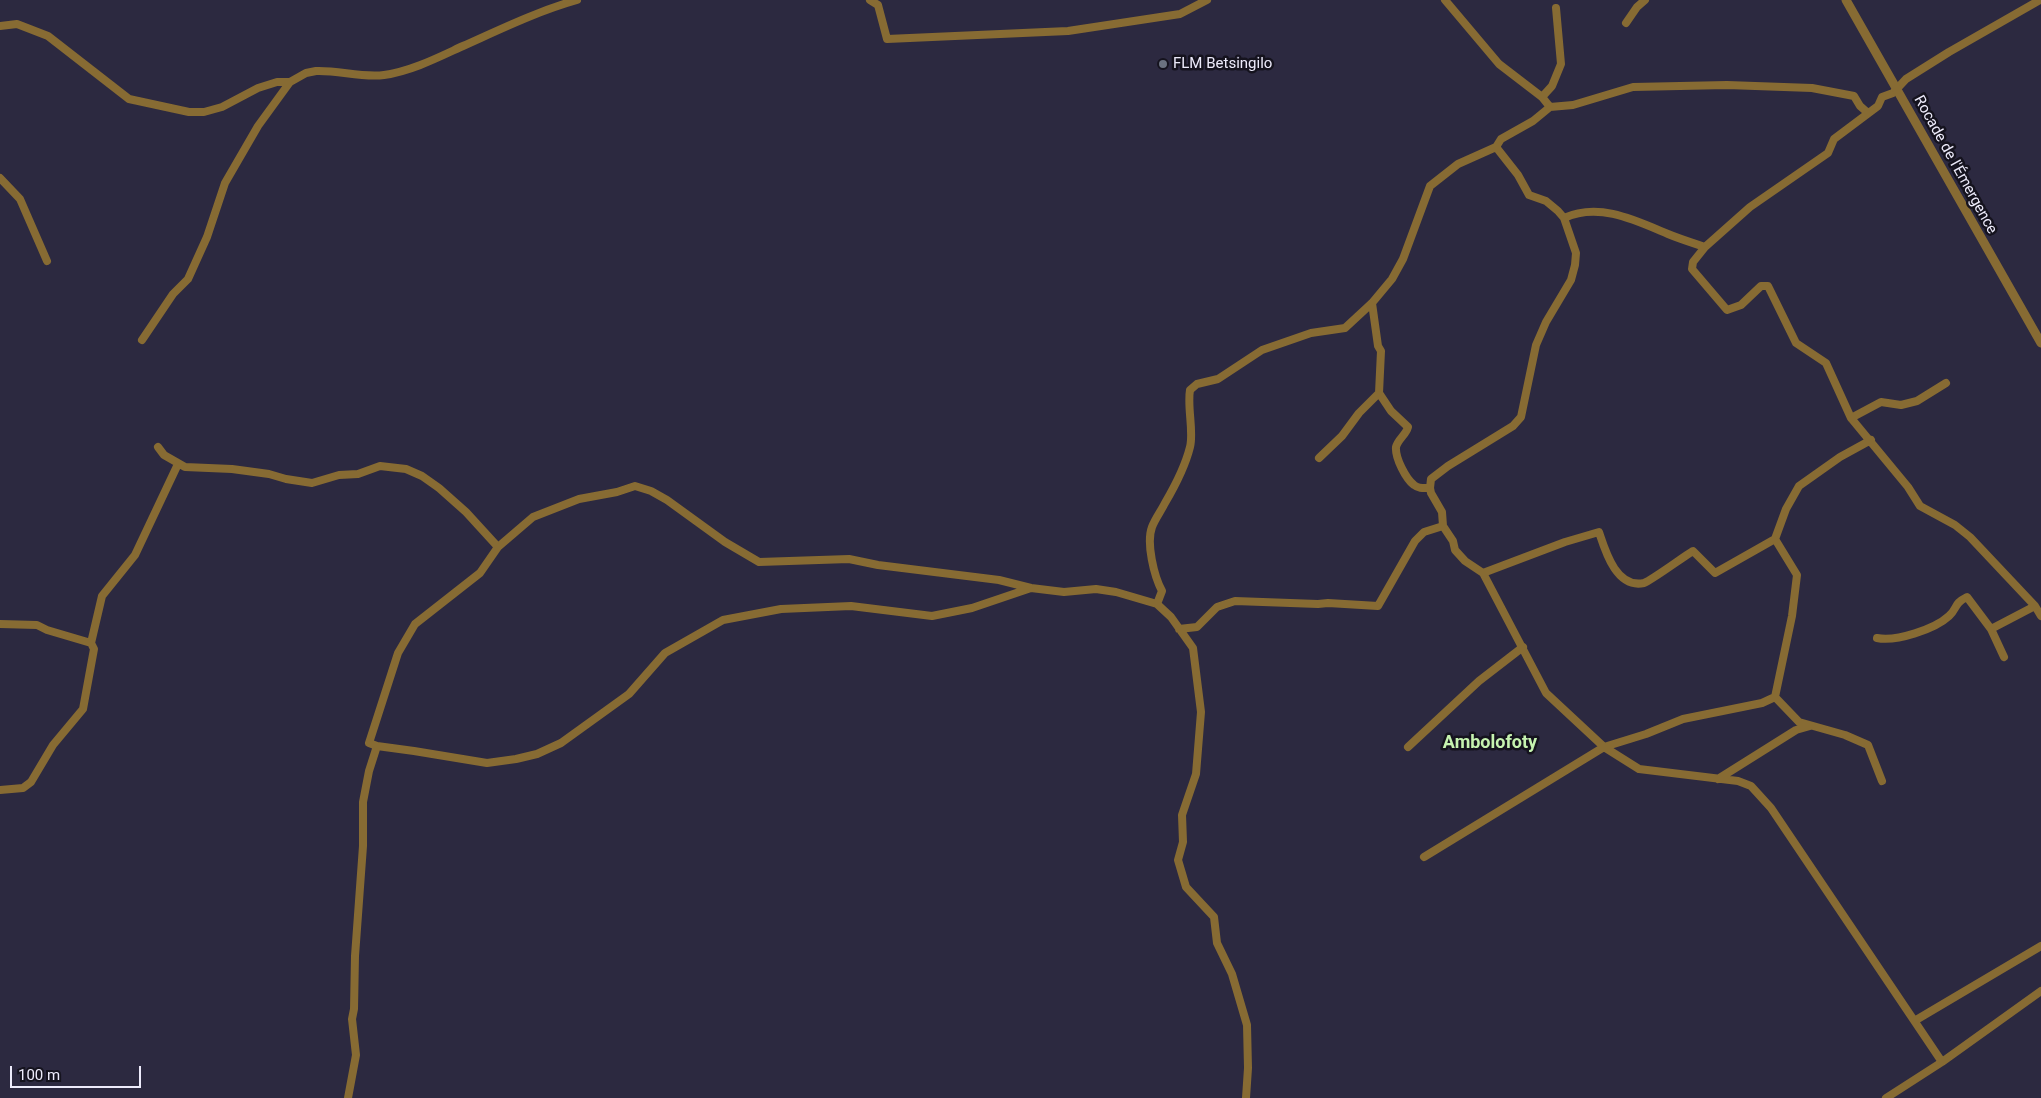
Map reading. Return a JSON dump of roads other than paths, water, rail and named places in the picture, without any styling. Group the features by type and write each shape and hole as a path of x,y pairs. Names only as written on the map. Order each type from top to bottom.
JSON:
{"street":[{"path":"142,340 173,294 188,279 207,238 225,183 258,126 290,82 306,73 316,71 384,75 403,70 426,63 556,6 577,0"},
{"path":"870,0 878,5 887,39 1068,31 1180,14 1207,0"},
{"path":"1445,0 1499,64 1542,96 1550,108"},
{"path":"1626,24 1637,7 1645,0"},
{"name":"Rocade de l'Émergence","path":"1846,0 2041,343"},
{"path":"2040,0 1948,52 1906,79 1893,93 1882,97 1878,106 1834,139 1828,153 1750,207 1705,248 1694,262 1692,269 1727,310 1741,305 1761,286 1768,286 1796,343 1826,363 1851,418 1908,486 1920,506 1955,525 1970,537 2035,606 2041,616"},
{"path":"1542,96 1552,86 1561,64 1556,8"},
{"path":"0,26 17,24 48,36 129,99 183,111 204,112 222,107 258,88 277,82 290,82"},
{"path":"1157,604 1162,590 1157,581 1153,564 1151,528 1174,487 1191,446 1188,398 1190,390 1197,384 1218,379 1262,350 1311,333 1345,328 1372,303 1392,280 1403,258 1430,186 1458,164 1496,146 1501,139 1533,121 1550,108 1573,105 1632,87 1727,85 1812,88 1854,96 1860,106 1868,113"},
{"path":"1496,146 1518,175 1529,195 1546,201 1564,218 1576,253 1575,265 1571,280 1546,322 1536,345 1521,417 1514,426 1448,466 1431,479 1431,493 1442,512 1443,526 1453,541 1455,550 1465,561 1483,573 1546,693 1604,747 1639,769 1738,781 1751,786 1771,808 1916,1020 1942,1062"},
{"path":"0,178 20,199 47,261"},
{"path":"1564,218 1586,212 1614,214 1630,218 1705,248"},
{"path":"1372,303 1378,346 1381,351 1379,393 1391,411 1408,427 1407,433 1398,442 1396,447 1397,456 1408,478 1414,485 1430,488"},
{"path":"1851,418 1881,402 1901,405 1917,401 1946,383"},
{"path":"1319,458 1342,436 1359,413 1379,393"},
{"path":"1483,573 1565,542 1599,532 1609,561 1624,579 1644,583 1693,551 1715,573 1775,539 1786,509 1799,486 1840,457 1871,440"},
{"path":"158,447 164,455 185,467 232,469 312,483 339,475 358,474 380,466 406,469 422,476 439,488 466,512 498,547"},
{"path":"0,790 23,788 31,782 53,746 83,709 94,650 91,643 102,596 136,555 178,464"},
{"path":"1031,588 972,608 932,616 851,606 781,609 723,620 665,653 629,694 561,743 537,754 516,759 487,763 414,750 377,746 369,743 398,653 415,624 480,573 498,547 533,517 579,499 617,492 635,486 651,491 667,500 726,542 759,562 848,559 878,565 999,580 1031,588 1064,592 1096,589 1116,592 1157,604 1171,616 1192,648 1201,712 1196,774 1182,815 1183,842 1178,860 1186,887 1214,917 1217,943 1232,974 1248,1025 1246,1098"},
{"path":"1179,629 1197,627 1217,607 1235,601 1378,606 1415,541 1424,532 1443,526"},
{"path":"1775,539 1797,575 1792,616 1775,697"},
{"path":"1877,638 1894,638 1935,626 1951,614 1958,602 1967,597 1991,629 2004,658"},
{"path":"1991,629 2035,606"},
{"path":"0,624 37,625 47,630 91,643"},
{"path":"1408,747 1479,681 1523,647"},
{"path":"1775,697 1799,722 1845,735 1868,745 1882,781"},
{"path":"1424,857 1604,747 1646,734 1683,719 1762,703 1775,697"},
{"path":"1718,780 1796,730 1810,726"},
{"path":"348,1098 356,1054 352,1019 363,846 362,802 368,771 377,746"},
{"path":"1916,1020 2041,946"},
{"path":"1886,1098 1942,1062 2041,991"}],"place":[{"name":"FLM Betsingilo","path":"1163,64"}],"district":[{"name":"Ambolofoty","path":"1490,743"}]}
